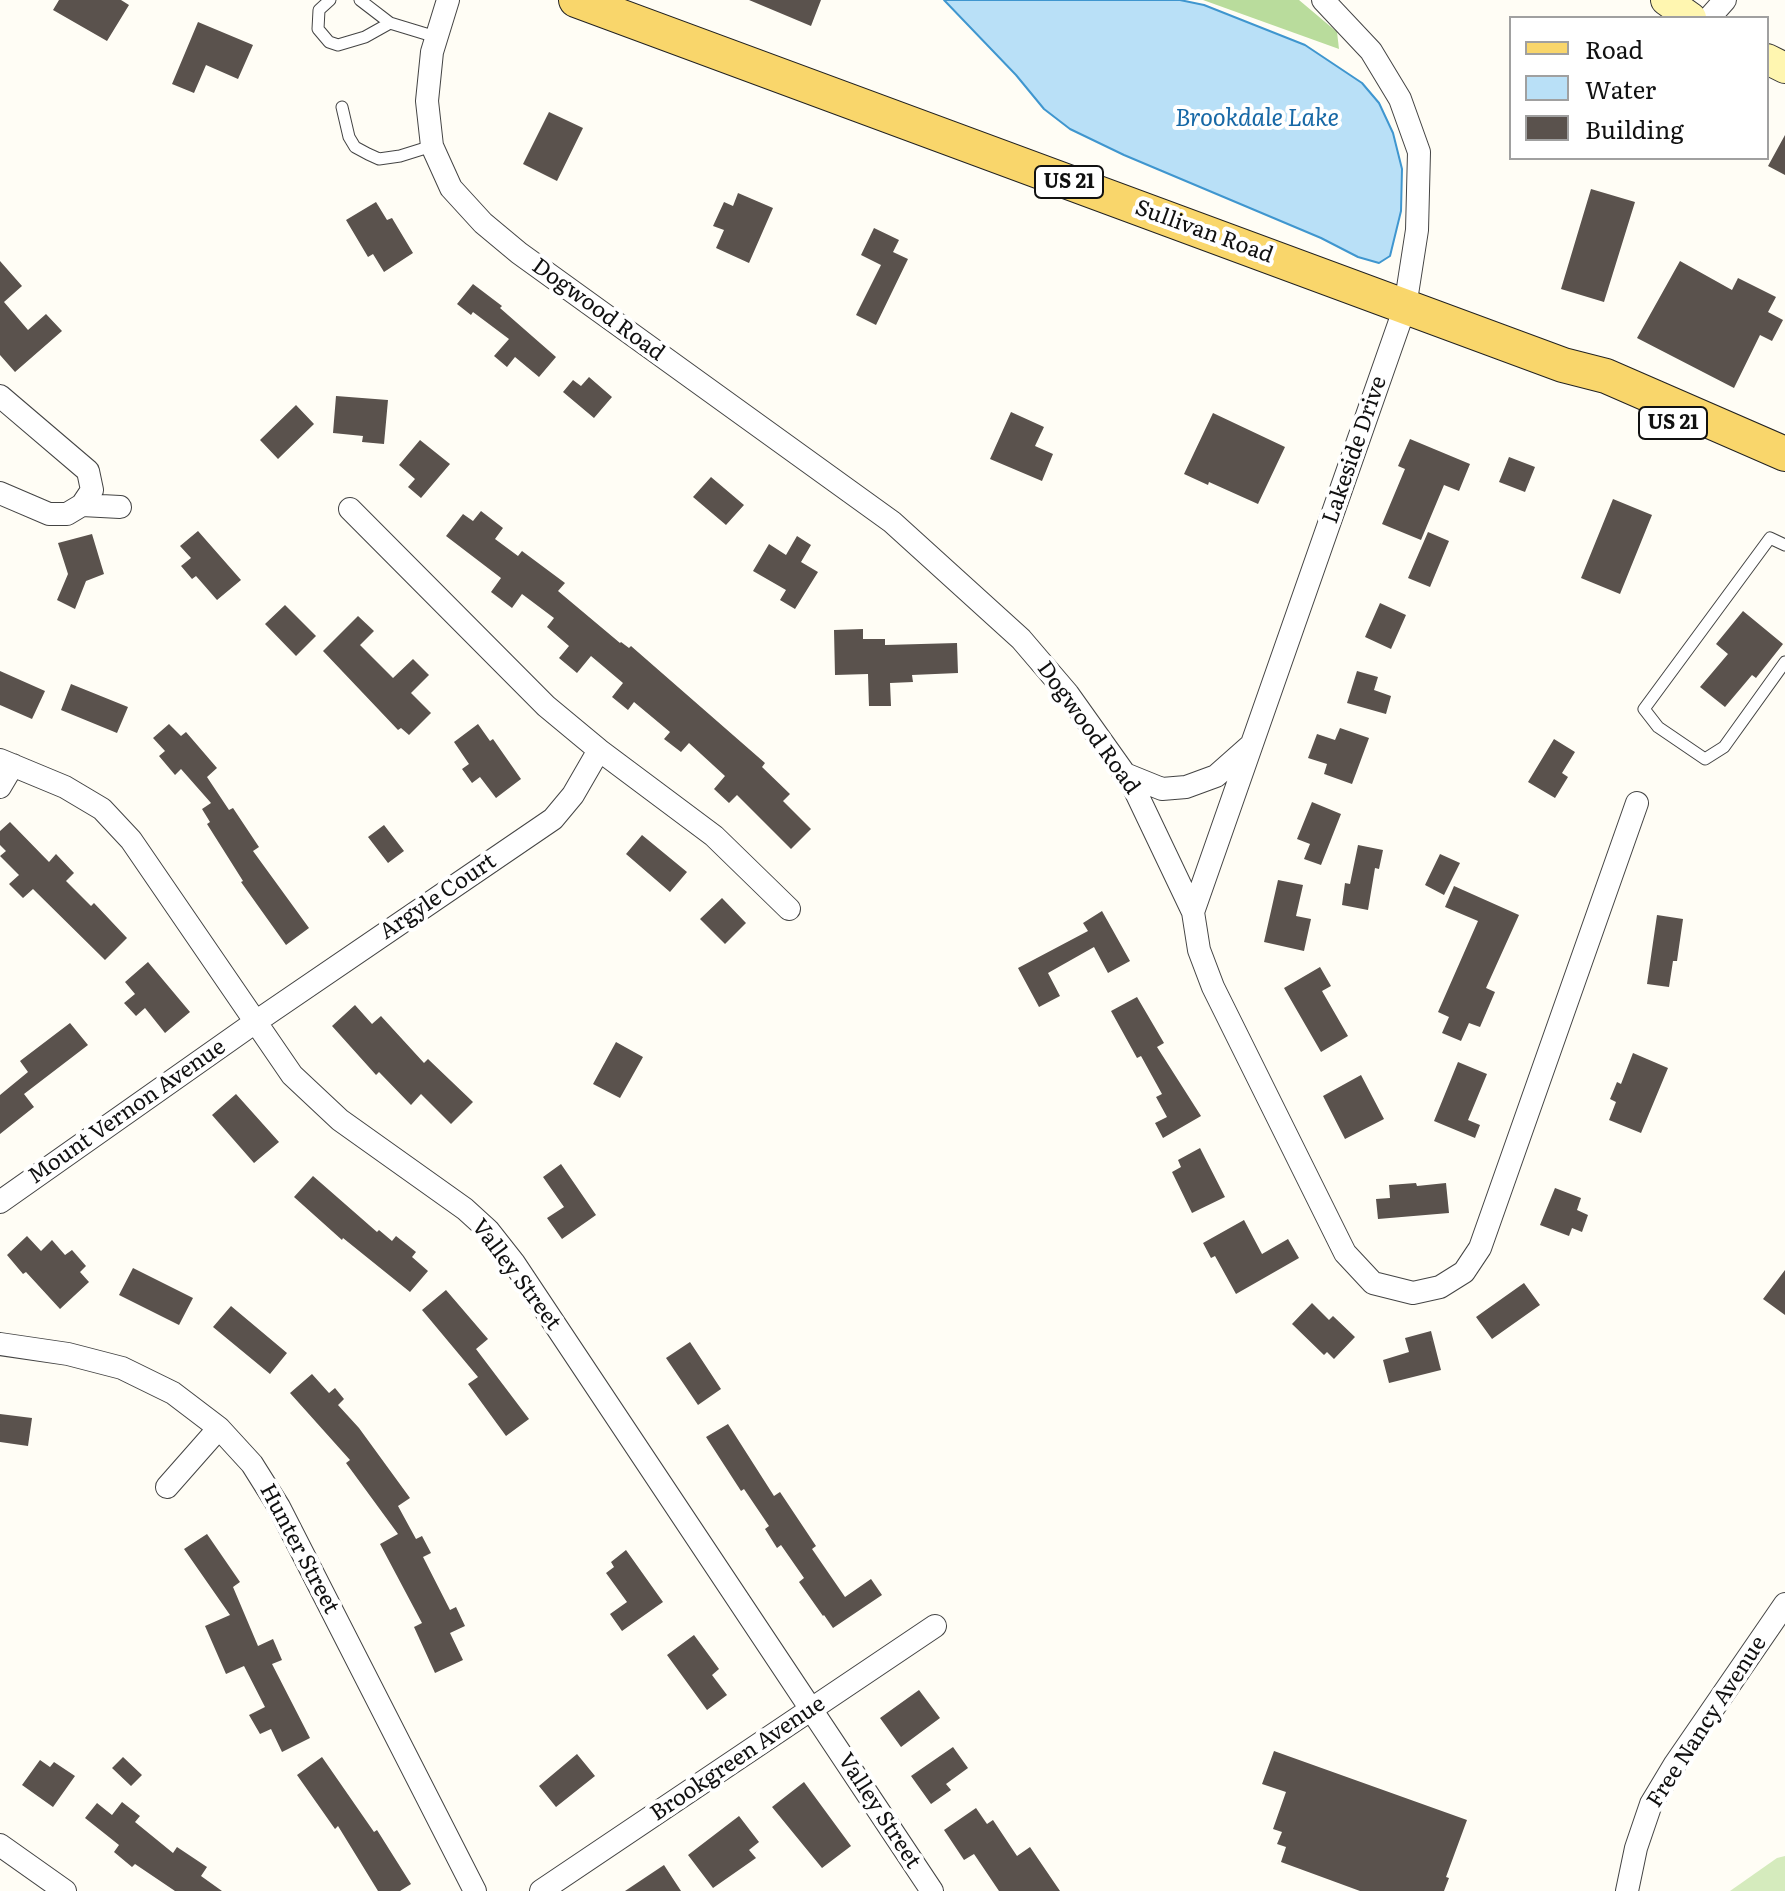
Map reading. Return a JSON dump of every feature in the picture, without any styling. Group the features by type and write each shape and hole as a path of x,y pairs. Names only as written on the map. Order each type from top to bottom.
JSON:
{"main road":[{"name":"Sullivan Road","path":"576,0 1563,365 1600,387 1781,455"},
{"path":"1666,0 1688,16"}],"street":[{"name":"Dogwood Road","path":"448,0 436,37 427,101 432,146 451,188 495,233 892,522 1021,639 1061,686 1125,774 1193,912 1199,950 1213,987 1345,1253 1373,1283 1413,1293 1440,1287 1464,1272 1480,1248 1637,803"},
{"name":"Lakeside Drive","path":"1193,912 1405,307 1417,230 1419,152 1400,99 1371,51 1323,0"},
{"path":"1711,16 1725,0"},
{"path":"0,396 88,471 92,490 82,505 67,514 49,514 0,493"},
{"path":"82,505 120,507"},
{"path":"350,509 546,706 714,836 789,909"},
{"path":"1125,774 1162,789 1186,787 1216,776 1252,744"},
{"name":"Argyle Court","path":"254,1023 553,819 573,795 599,750"},
{"path":"0,787 7,762"},
{"name":"Valley Street","path":"7,762 65,787 102,809 131,840 292,1075 340,1120 465,1209 488,1230 514,1263 932,1891"},
{"name":"Mount Vernon Avenue","path":"0,1202 254,1023"},
{"name":"Hunter Street","path":"0,1344 68,1354 122,1368 173,1393 219,1428 252,1464 279,1507 475,1891"},
{"path":"167,1487 219,1428"},
{"name":"Free Nancy Avenue","path":"1627,1891 1636,1848 1651,1804 1785,1604"},
{"name":"Brookgreen Avenue","path":"541,1891 935,1626"},
{"path":"0,1845 65,1891"}],"lane":[{"path":"330,0 319,10 318,29 329,42 338,45 357,40 390,23"},
{"path":"360,0 390,23 436,37"},
{"path":"342,107 349,137 355,147 379,159 432,146"},
{"path":"1785,545 1770,538 1644,709 1658,727 1705,759 1724,747 1785,662"}],"green space":[{"path":"1203,0 1299,0 1337,32 1339,49"},
{"path":"1785,1856 1785,1891 1730,1891 1777,1858"}],"water":[{"name":"Brookdale Lake","path":"944,0 1180,0 1204,5 1305,45 1362,83 1379,103 1393,133 1402,169 1401,211 1390,256 1379,263 1358,257 1070,129 1044,109"}],"building":[{"path":"59,0 121,0 129,5 107,41 53,10"},
{"path":"749,0 821,0 811,26"},
{"path":"198,22 253,45 238,79 206,65 194,93 172,84"},
{"path":"549,112 583,128 557,181 523,164"},
{"path":"1785,135 1785,175 1768,166"},
{"path":"1591,189 1635,202 1604,302 1561,289"},
{"path":"738,193 773,208 749,263 716,248 724,230 713,226 724,202 733,206"},
{"path":"376,202 387,220 392,218 413,253 384,272 373,254 368,257 346,220"},
{"path":"874,228 899,240 893,252 908,259 876,325 856,315 881,265 861,255"},
{"path":"0,261 22,286 4,302 28,330 46,314 62,331 15,372 0,355"},
{"path":"1680,261 1732,290 1738,278 1776,297 1768,312 1783,320 1772,341 1760,335 1734,388 1637,338"},
{"path":"473,284 502,306 500,308 556,357 539,377 515,357 507,367 494,356 509,339 457,304"},
{"path":"589,377 612,397 594,418 563,392 573,380 581,386"},
{"path":"336,396 388,400 384,444 362,442 363,436 333,433"},
{"path":"296,405 314,424 278,459 260,440"},
{"path":"1011,412 1044,427 1035,446 1053,454 1042,481 990,459"},
{"path":"1213,413 1285,447 1258,504 1184,474"},
{"path":"1410,439 1470,464 1459,491 1444,485 1421,540 1382,524 1405,469 1398,466"},
{"path":"420,440 450,464 421,498 408,487 415,479 399,465"},
{"path":"1509,457 1535,467 1525,492 1499,482"},
{"path":"711,477 744,505 726,525 693,497"},
{"path":"1613,499 1652,515 1620,594 1581,578"},
{"path":"481,511 503,528 495,539 518,556 522,551 565,583 558,591 620,643 629,648 631,646 765,763 762,767 790,794 783,801 811,829 791,849 737,795 729,803 714,789 725,776 689,743 681,752 664,739 670,732 634,702 628,710 612,697 623,683 591,656 577,673 559,658 569,646 547,627 554,618 522,594 512,608 491,592 501,578 446,536 463,514 473,521"},
{"path":"198,531 241,580 217,600 196,576 192,579 181,566 191,558 180,546"},
{"path":"1428,532 1449,541 1430,587 1408,578"},
{"path":"92,534 104,574 86,581 75,609 57,600 68,574 58,543"},
{"path":"797,536 811,545 801,562 818,572 795,609 780,600 786,590 753,571 769,544 786,555"},
{"path":"1380,603 1406,615 1391,649 1365,637"},
{"path":"285,605 316,636 296,656 265,624"},
{"path":"1743,611 1783,644 1756,678 1752,675 1725,707 1700,687 1728,654 1716,644"},
{"path":"358,616 374,631 360,645 393,678 413,659 429,675 411,693 431,713 409,735 401,728 398,730 323,651"},
{"path":"863,629 863,639 885,639 885,645 957,643 958,673 912,675 913,682 890,683 891,706 869,706 868,674 835,675 834,630"},
{"path":"0,671 45,691 32,719 0,705"},
{"path":"1357,671 1378,677 1374,690 1391,696 1386,714 1347,703"},
{"path":"71,684 128,707 117,733 61,710"},
{"path":"169,724 181,736 186,732 217,768 207,777 229,810 233,808 259,847 253,851 309,928 286,945 241,882 207,824 210,822 202,809 211,803 181,769 175,775 159,756 165,751 153,738"},
{"path":"478,724 490,741 493,739 521,779 496,798 480,777 472,783 462,769 469,764 454,742"},
{"path":"1340,728 1369,738 1352,784 1324,774 1327,764 1308,758 1317,734 1335,740"},
{"path":"1554,739 1575,752 1562,773 1568,777 1555,798 1528,782"},
{"path":"1312,802 1341,814 1321,865 1304,859 1310,844 1297,839"},
{"path":"10,822 49,862 56,854 74,873 66,881 91,906 94,903 127,938 105,960 33,889 23,898 9,884 19,875 0,856 6,851 0,845 0,831"},
{"path":"384,825 404,851 388,863 368,837"},
{"path":"642,835 687,872 670,892 626,854"},
{"path":"1358,845 1383,850 1379,869 1375,868 1368,910 1342,905 1345,883 1350,884"},
{"path":"1440,854 1460,863 1444,895 1425,885"},
{"path":"1278,880 1303,885 1296,916 1311,919 1304,951 1264,942"},
{"path":"1454,886 1519,915 1486,988 1495,992 1480,1027 1469,1023 1461,1041 1442,1033 1449,1017 1438,1012 1478,921 1445,907"},
{"path":"722,898 746,923 725,944 700,919"},
{"path":"1102,911 1130,961 1108,973 1094,947 1048,973 1060,996 1039,1007 1018,968 1088,931 1083,923"},
{"path":"1657,915 1683,919 1677,961 1673,961 1669,987 1647,984"},
{"path":"148,962 190,1012 165,1033 145,1008 136,1016 124,1003 135,994 125,982"},
{"path":"1320,967 1331,986 1322,991 1348,1036 1321,1052 1284,988"},
{"path":"1137,997 1164,1043 1157,1047 1201,1116 1163,1138 1155,1123 1167,1117 1156,1097 1162,1094 1141,1056 1137,1058 1111,1011"},
{"path":"355,1005 372,1024 381,1016 424,1063 428,1059 473,1102 451,1124 421,1094 411,1105 379,1072 376,1075 332,1026"},
{"path":"70,1023 88,1045 24,1094 34,1107 0,1134 0,1095 28,1072 20,1061"},
{"path":"616,1042 643,1057 620,1098 593,1084"},
{"path":"1633,1053 1668,1068 1641,1133 1609,1120 1616,1102 1610,1099 1617,1082 1621,1084"},
{"path":"1458,1062 1487,1074 1468,1120 1480,1125 1475,1138 1434,1121"},
{"path":"1361,1075 1384,1119 1345,1139 1323,1096"},
{"path":"236,1094 279,1142 254,1163 212,1115"},
{"path":"1200,1148 1225,1197 1192,1213 1172,1172 1181,1167 1178,1160"},
{"path":"561,1164 596,1215 562,1239 547,1218 564,1207 543,1177"},
{"path":"313,1176 377,1232 379,1230 392,1241 396,1236 416,1252 412,1257 428,1271 410,1292 342,1240 294,1197"},
{"path":"1416,1183 1417,1186 1446,1183 1449,1213 1378,1219 1376,1199 1390,1198 1389,1185"},
{"path":"1555,1188 1581,1198 1577,1210 1588,1215 1582,1232 1572,1228 1569,1236 1540,1225"},
{"path":"1244,1220 1262,1254 1288,1239 1299,1258 1236,1294 1215,1256 1211,1258 1203,1243"},
{"path":"27,1236 41,1251 52,1240 65,1255 72,1250 86,1266 80,1272 89,1282 60,1309 7,1255"},
{"path":"133,1268 193,1298 179,1325 119,1295"},
{"path":"1785,1270 1785,1315 1763,1299"},
{"path":"1524,1283 1540,1305 1492,1339 1476,1317"},
{"path":"446,1290 488,1339 476,1349 529,1419 506,1436 468,1384 478,1377 422,1310"},
{"path":"1312,1303 1329,1320 1333,1316 1355,1337 1334,1359 1327,1352 1324,1355 1292,1324"},
{"path":"231,1306 287,1353 270,1374 213,1327"},
{"path":"1431,1331 1441,1370 1389,1383 1383,1360 1409,1352 1405,1338"},
{"path":"690,1342 721,1389 698,1405 666,1358"},
{"path":"312,1374 329,1393 335,1388 344,1399 338,1405 359,1428 410,1498 398,1506 416,1539 422,1536 431,1553 423,1557 450,1610 456,1607 465,1626 450,1633 463,1660 435,1673 414,1627 422,1623 380,1544 398,1534 346,1463 350,1460 290,1393"},
{"path":"0,1414 32,1418 28,1446 0,1442"},
{"path":"728,1424 774,1496 780,1492 816,1546 812,1549 845,1597 871,1579 882,1595 833,1628 799,1582 804,1578 781,1545 777,1548 765,1529 769,1526 744,1489 741,1491 706,1437"},
{"path":"207,1534 240,1582 233,1587 258,1646 273,1639 282,1660 272,1664 310,1738 282,1752 271,1729 260,1734 249,1715 265,1707 244,1666 226,1674 205,1626 230,1615 184,1549"},
{"path":"626,1550 663,1602 622,1631 610,1614 627,1602 606,1573 614,1567 611,1562"},
{"path":"694,1635 719,1669 712,1675 727,1695 707,1710 667,1655"},
{"path":"919,1690 940,1718 901,1747 880,1718"},
{"path":"953,1747 968,1768 946,1784 951,1790 931,1804 911,1776"},
{"path":"1274,1751 1467,1820 1446,1877 1449,1878 1444,1891 1360,1891 1281,1862 1286,1847 1277,1844 1282,1832 1273,1829 1286,1792 1262,1784"},
{"path":"577,1754 595,1776 556,1807 539,1786"},
{"path":"123,1757 142,1775 131,1786 112,1768"},
{"path":"322,1757 374,1832 377,1830 411,1884 400,1891 378,1891 338,1826 335,1829 297,1775"},
{"path":"40,1760 50,1767 54,1762 75,1776 53,1807 22,1785"},
{"path":"804,1782 851,1846 822,1868 772,1807"},
{"path":"122,1802 140,1816 135,1822 173,1853 177,1847 207,1867 201,1876 222,1891 175,1891 135,1864 132,1867 114,1852 119,1845 85,1818 97,1803 112,1815"},
{"path":"976,1808 987,1824 993,1820 1017,1856 1030,1847 1060,1891 999,1891 974,1854 964,1860 944,1830"},
{"path":"739,1816 759,1842 749,1850 756,1858 713,1888 688,1855"},
{"path":"664,1865 681,1891 625,1891"}]}
